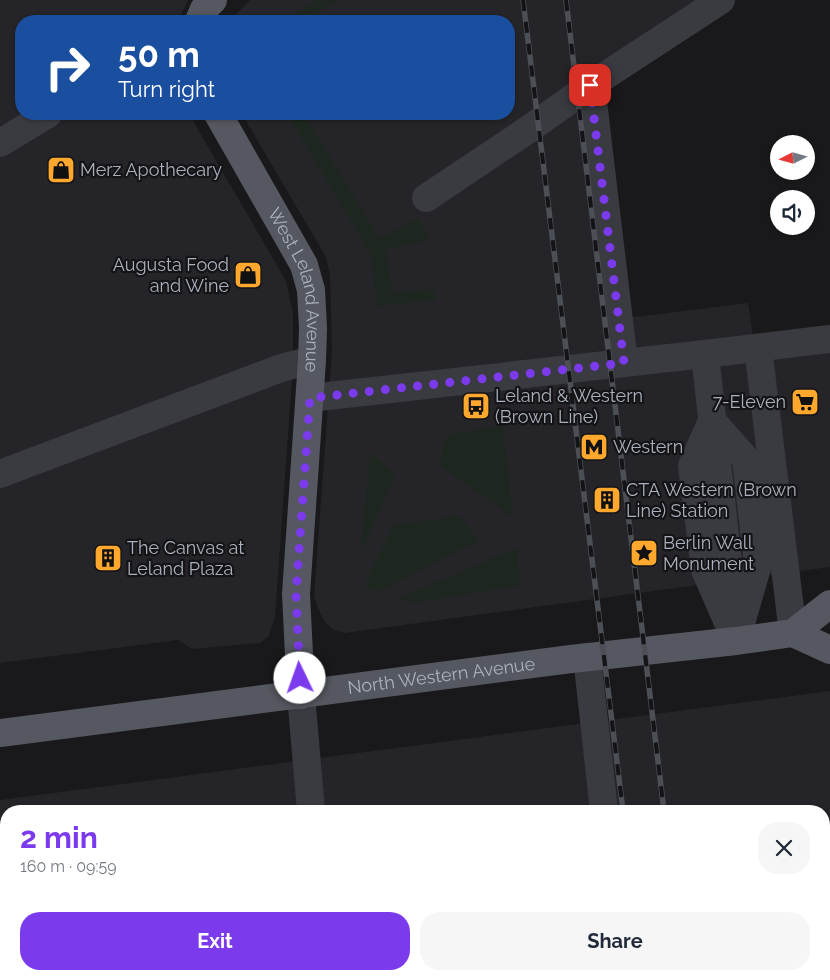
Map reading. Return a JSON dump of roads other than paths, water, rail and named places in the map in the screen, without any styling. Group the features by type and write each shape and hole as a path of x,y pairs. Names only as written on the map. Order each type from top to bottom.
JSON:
{"main road":[{"path":"202,15 204,9 214,0"},
{"name":"West Leland Avenue","path":"221,120 304,265 311,290 314,328 296,594 301,695"},
{"name":"North Western Avenue","path":"0,733 586,657 792,633 830,604"},
{"path":"792,633 830,650"}],"street":[{"path":"426,198 529,130 590,85 721,0"},
{"path":"590,85 624,363"},
{"path":"0,143 38,120"},
{"path":"310,398 830,339"},
{"path":"758,348 792,633"},
{"path":"705,354 712,420 692,466 705,570 736,641"},
{"path":"0,474 282,368 312,360"},
{"path":"712,420 746,459 758,564 736,641"},
{"path":"586,657 603,805"},
{"name":"West Leland Avenue","path":"301,695 310,805"}],"railway":[{"path":"523,0 622,805"},
{"path":"566,0 663,805"}],"place":[{"name":"Merz Apothecary","path":"61,170"},
{"name":"Augusta Food and Wine","path":"248,275"},
{"name":"7-Eleven","path":"805,402"},
{"name":"Leland & Western (Brown Line)","path":"476,406"},
{"name":"Western","path":"594,447"},
{"name":"CTA Western (Brown Line) Station","path":"607,500"},
{"name":"Berlin Wall Monument","path":"644,553"},
{"name":"The Canvas at Leland Plaza","path":"108,558"}]}
